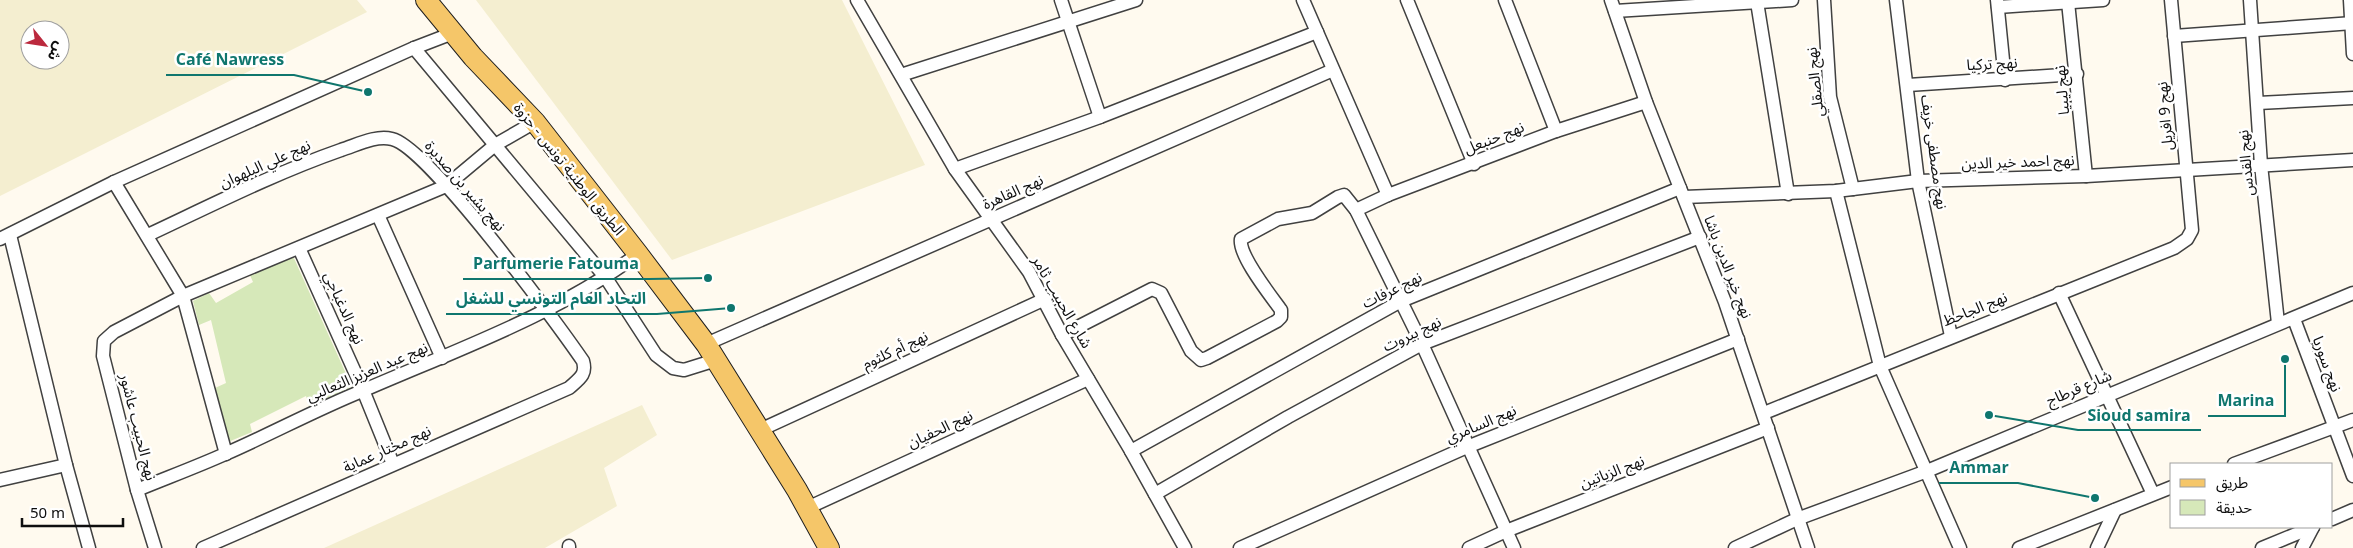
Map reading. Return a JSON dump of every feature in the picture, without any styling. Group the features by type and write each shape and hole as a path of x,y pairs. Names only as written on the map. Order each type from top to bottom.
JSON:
{"main road":[{"name":"الطريق الوطنية تونس - حزوة","path":"426,0 453,33 534,122 638,254 711,352 760,430 829,548"}],"street":[{"name":"شارع الحبيب ثامر","path":"858,0 955,169 1045,299 1062,336 1131,451 1184,548"},
{"path":"1061,0 1100,117"},
{"path":"900,75 1136,0"},
{"path":"1303,0 1388,195"},
{"path":"1407,0 1474,164"},
{"path":"1506,0 1556,131"},
{"path":"1613,6 1792,0"},
{"name":"نهج الصقلي","path":"1824,0 1830,97 1853,189"},
{"name":"نهج مصطفى خريف","path":"1896,0 1908,85 1918,181 1951,336"},
{"path":"2005,80 1998,3 2104,0"},
{"name":"نهج 9 افريل","path":"2171,0 2185,170 2192,230"},
{"name":"نهج القدس","path":"2250,0 2261,165 2278,323"},
{"path":"2350,0 2353,54"},
{"path":"1757,2 1788,194"},
{"name":"نهج ليبيا","path":"2068,2 2077,74 2086,176"},
{"name":"نهج خير الدين باشا","path":"1613,6 1646,102 1738,339 1808,548"},
{"path":"2174,36 2352,23"},
{"path":"955,169 1100,117 1316,32"},
{"path":"89,548 5,237 114,182 414,48 453,33"},
{"name":"نهج القاهرة","path":"414,48 606,278 656,355 666,365 684,370 711,352 990,219 1333,70"},
{"name":"نهج تركيا","path":"1908,85 2077,74"},
{"path":"2258,103 2353,98"},
{"name":"نهج حنبعل","path":"1062,336 1152,289 1161,293 1191,351 1201,360 1207,358 1277,322 1281,317 1281,310 1246,257 1240,245 1241,239 1278,219 1312,213 1338,197 1344,195 1353,205 1388,195 1474,164 1556,131 1646,102"},
{"path":"183,296 446,186 495,145 534,122"},
{"name":"نهج علي البلهوان","path":"148,235 298,165 375,138 391,139 400,142"},
{"name":"نهج بشير بن صديرة","path":"400,142 409,147 446,186 547,309 583,361 586,370 582,377"},
{"name":"نهج احمد خير الدين","path":"1682,192 1788,194 1836,191 1918,181 2086,176 2353,160"},
{"path":"114,182 148,235 183,296 226,454"},
{"path":"1836,191 1880,366 1960,548"},
{"name":"نهج عرفات","path":"1131,451 1401,301 1682,192"},
{"path":"1353,205 1422,344 1514,548"},
{"path":"378,215 442,358"},
{"name":"نهج الجاحظ","path":"1764,413 1951,336 2174,248 2187,239 2192,230"},
{"name":"نهج بيروت","path":"1155,494 1288,417 1422,344 1700,237"},
{"name":"نهج الدغباجي","path":"299,248 363,390 393,464"},
{"name":"نهج عبد العزيز الثعالبي","path":"137,490 226,454 363,390 442,358 547,309 606,278 638,254"},
{"name":"شارع قرطاج","path":"1734,548 1797,519 1926,471 2106,394 2278,323 2294,319 2353,293"},
{"path":"2059,294 2153,494"},
{"name":"نهج الحبيب عاشور","path":"156,548 137,490 103,356 104,341 114,332 183,296"},
{"name":"نهج أم كلثوم","path":"760,430 1045,299"},
{"name":"نهج سوريا","path":"2294,319 2333,428 2353,476"},
{"name":"نهج السامري","path":"1240,548 1467,447 1738,339"},
{"name":"نهج مختار عماية","path":"203,548 569,388 582,377"},
{"name":"نهج الحفيان","path":"805,509 1088,379"},
{"path":"2237,463 2353,420"},
{"name":"نهج الزياتين","path":"1468,548 1506,531 1768,428"},
{"path":"0,480 66,465"},
{"path":"2019,548 2170,488"},
{"path":"2097,548 2114,510"},
{"path":"2333,519 2353,510"},
{"path":"2262,548 2311,528"},
{"path":"2302,548 2312,528"}],"shaded area":[{"path":"0,0 357,0 367,12 0,196"},
{"path":"476,0 842,0 925,165 672,260"},
{"path":"642,405 657,435 604,468 617,506 545,548 324,548"}],"green space":[{"path":"293,256 352,387 309,406 306,396 250,424 252,432 228,442 215,388 226,383 211,320 199,325 193,301 209,293 216,303 253,282 249,273"}],"place":[{"name":"Café Nawress","path":"368,92"},
{"name":"Parfumerie Fatouma","path":"708,278"},
{"name":"التحاد العام التونسي للشغل","path":"731,308"},
{"name":"Marina","path":"2285,359"},
{"name":"Sioud samira","path":"1989,415"},
{"name":"Ammar","path":"2095,498"}]}
